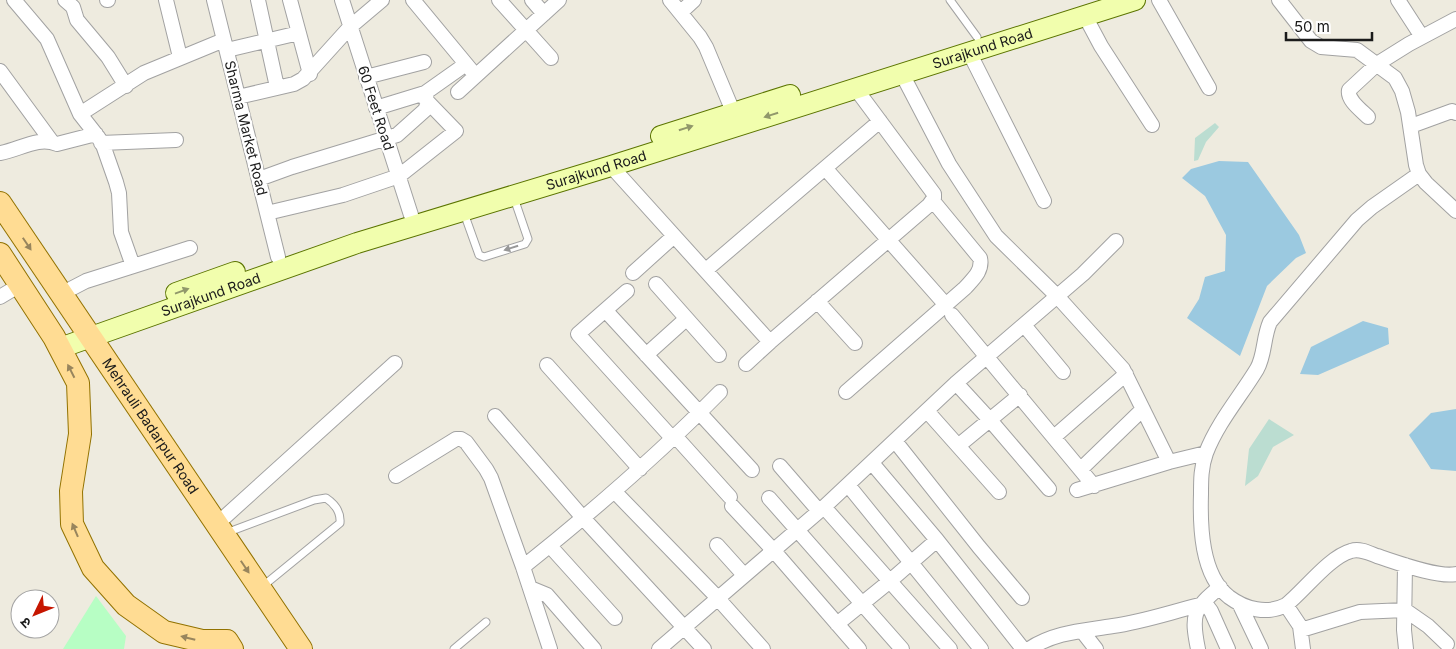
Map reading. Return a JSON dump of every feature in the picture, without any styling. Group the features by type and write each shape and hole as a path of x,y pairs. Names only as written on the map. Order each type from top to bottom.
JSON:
{"main road":[{"name":"Surajkund Road","path":"86,332 357,243 611,166 850,78 973,44 1088,8 1135,0"},
{"name":"Surajkund Road","path":"57,343 278,257 411,215 736,119 856,89 902,74 973,44"},
{"name":"Mehrauli Badarpur Road","path":"0,203 301,649"},
{"path":"0,254 57,343 78,383 80,434 71,491 72,524 93,568 126,605 164,632 202,641 227,641 232,649"}],"street":[{"path":"14,0 47,39 80,114 99,138 119,193 121,232 133,266"},
{"path":"65,0 73,8 77,20 108,57 126,86"},
{"path":"166,0 180,57"},
{"name":"Sharma Market Road","path":"214,0 278,257"},
{"path":"258,0 277,87"},
{"path":"290,0 310,74"},
{"name":"60 Feet Road","path":"342,0 411,215"},
{"path":"238,97 294,84 310,74 350,27 382,0"},
{"path":"414,0 476,76"},
{"path":"499,0 551,58"},
{"path":"532,0 544,14"},
{"path":"458,92 559,0"},
{"path":"670,0 706,47 736,119"},
{"path":"681,12 694,0"},
{"path":"1159,0 1210,88"},
{"path":"1279,0 1311,41 1321,48 1357,50 1395,78 1402,91 1419,174 1426,183 1453,206"},
{"path":"1398,0 1422,37"},
{"path":"1088,8 1101,46 1152,125"},
{"path":"1368,117 1350,98 1349,90 1377,64 1456,19"},
{"path":"80,114 144,73 180,57 225,45 267,41 299,33"},
{"path":"973,44 1044,201"},
{"path":"366,77 424,62"},
{"path":"376,108 426,97 466,64"},
{"path":"0,71 52,142"},
{"path":"902,74 949,164 996,236 1057,296 1126,374 1169,462"},
{"path":"746,364 932,201 934,194 856,89"},
{"path":"259,179 397,135 425,110 426,97"},
{"path":"267,213 343,195 399,176 456,132 426,97"},
{"path":"1410,126 1452,111 1456,112"},
{"path":"706,270 880,120"},
{"path":"0,140 5,152 36,141 57,144 99,138 176,140"},
{"path":"611,166 770,342"},
{"path":"825,168 889,239 988,356 1094,486"},
{"path":"1419,174 1372,207 1357,220 1270,322 1265,334 1262,354 1257,368 1219,427 1206,453 1202,469 1200,518 1204,553 1211,573 1220,587 1226,595 1239,603 1260,610 1280,608 1286,605 1328,565 1351,550 1360,550 1405,565 1444,575 1456,574"},
{"path":"846,392 949,310 979,272 982,264 980,258 932,201"},
{"path":"633,274 674,236"},
{"path":"659,649 822,509 956,383 1057,296 1116,241"},
{"path":"61,294 80,283 190,248"},
{"path":"656,284 720,356"},
{"path":"0,297 20,285"},
{"path":"627,291 578,334 675,438 859,649"},
{"path":"817,301 855,343"},
{"path":"606,311 752,470"},
{"path":"646,354 686,319"},
{"path":"1024,325 1063,372"},
{"path":"220,529 395,362"},
{"path":"547,365 640,469"},
{"path":"1054,437 1126,374"},
{"path":"956,383 1049,489"},
{"path":"523,567 615,492 675,438 720,392"},
{"path":"958,446 1020,395"},
{"path":"1081,469 1143,409"},
{"path":"927,411 998,492"},
{"path":"495,416 584,519 704,649"},
{"path":"396,476 456,439 466,442 486,468 491,478 550,649"},
{"path":"895,441 979,548 1022,598"},
{"path":"1077,490 1169,462 1206,453"},
{"path":"872,463 1031,648 1051,637 1115,626 1200,605 1208,607 1211,611 1228,649"},
{"path":"780,466 926,620 950,649"},
{"path":"848,485 981,649"},
{"path":"615,492 718,599 763,649"},
{"path":"769,498 902,649"},
{"path":"837,624 890,582 937,540"},
{"path":"717,544 744,575"},
{"path":"550,546 615,618"},
{"path":"1405,565 1404,630 1406,649"},
{"path":"1198,649 1194,622 1200,605 1220,587"},
{"path":"530,588 547,596 594,649"},
{"path":"1239,603 1260,649"},
{"path":"1286,605 1301,630 1303,649"},
{"path":"1301,630 1360,612 1404,610 1428,626 1447,644"},
{"path":"1082,631 1096,649"}],"lane":[{"path":"950,0 973,44"},
{"path":"463,210 479,255 484,257 525,244 528,239 513,195"},
{"path":"220,529 314,500 326,498 334,504 340,517 340,523 260,589"},
{"path":"454,649 486,622"}],"shaded area":[{"path":"1215,123 1219,127 1206,142 1198,160 1194,161 1195,138"},
{"path":"1219,161 1248,162 1299,235 1306,253 1296,258 1267,286 1240,356 1187,318 1199,299 1205,277 1225,271 1226,235 1205,196 1182,178 1191,169"},
{"path":"1363,321 1388,328 1389,344 1318,375 1300,374 1311,347"},
{"path":"1456,409 1456,471 1431,469 1409,435 1431,413"},
{"path":"1269,419 1294,435 1273,447 1258,476 1245,486 1249,449"}],"green space":[{"path":"96,596 126,636 124,649 63,649"}]}
